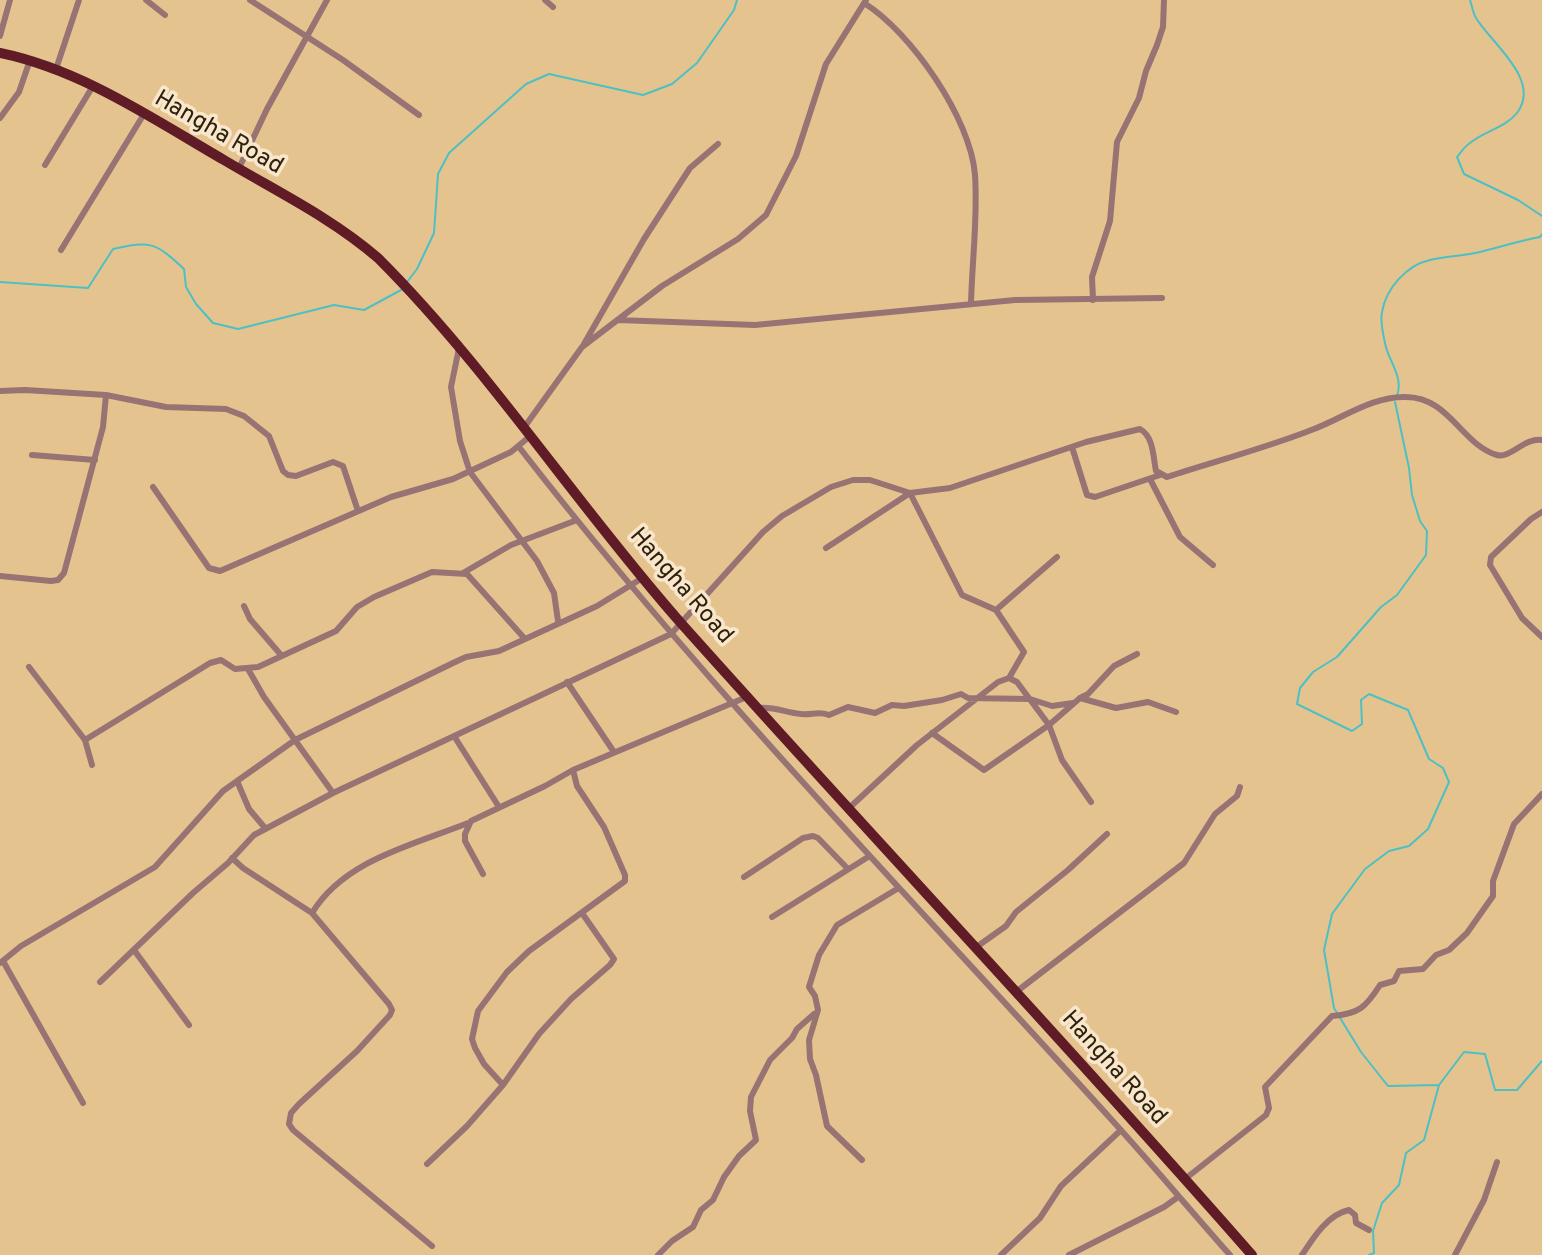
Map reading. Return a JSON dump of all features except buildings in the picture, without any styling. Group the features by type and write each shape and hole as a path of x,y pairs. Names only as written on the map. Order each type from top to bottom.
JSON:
{"highway":[{"name":"Hangha Road","path":"0,53 56,69 144,114 313,212 364,246 397,277 459,348 682,624 1185,1179 1248,1253"}],"street":[{"path":"0,36 10,0"},
{"path":"56,69 79,0"},
{"path":"146,0 165,15"},
{"path":"250,0 343,60 419,115"},
{"path":"239,168 327,0"},
{"path":"545,0 553,7"},
{"path":"1093,300 1092,277 1110,221 1117,142 1139,98 1160,36 1164,0"},
{"path":"582,347 662,286 738,239 766,215 796,156 826,64 865,2 918,53 948,101 968,142 973,159 975,191 971,304"},
{"path":"0,118 19,92 30,60"},
{"path":"45,165 93,86"},
{"path":"61,250 144,114"},
{"path":"153,487 209,568 215,572 406,491 453,479 519,447 690,168 718,144"},
{"path":"618,320 755,325 1026,300 1162,298"},
{"path":"459,348 451,387 458,433 470,472 537,561 554,593 558,621"},
{"path":"0,391 106,395 166,407 235,412 269,436 283,471 288,475 296,476 333,462 343,466 358,511"},
{"path":"0,576 58,580 64,573 103,427 106,395"},
{"path":"100,982 254,835 333,793 671,634 763,532 782,516 831,487 853,480 870,480 910,493 950,488 1072,447 1140,429 1146,432 1150,441 1156,471 1167,477 1313,430 1378,401 1407,396 1439,407 1483,447 1499,456 1534,439 1542,440"},
{"path":"519,447 671,634 868,857 1121,1130 1230,1255"},
{"path":"1072,447 1087,495 1095,497 1160,475"},
{"path":"32,455 95,460"},
{"path":"1150,479 1180,537 1213,565"},
{"path":"826,548 910,493"},
{"path":"848,809 932,733 998,682 1009,678 1024,652 996,610 962,595 910,493"},
{"path":"1542,512 1491,557 1490,565 1522,618 1542,637"},
{"path":"463,573 511,545 577,520"},
{"path":"996,610 1057,557"},
{"path":"85,740 210,663 221,660 235,669 258,667 341,628 352,611 374,597 432,572 463,573 473,579 525,639"},
{"path":"83,1103 1,962 21,946 155,867 223,791 295,740 466,657 499,651 558,621 597,606 644,577"},
{"path":"244,606 250,619 281,655"},
{"path":"932,733 984,770 1088,694 1114,666 1137,654"},
{"path":"29,667 85,740 92,765"},
{"path":"248,669 264,697 333,793"},
{"path":"1009,678 1017,682 1049,725 1062,760 1091,802"},
{"path":"567,682 614,752"},
{"path":"759,708 829,715 848,707 875,713 892,705 942,700 961,694 968,698 1030,699 1052,706 1073,703"},
{"path":"312,913 324,893 359,867 471,821 614,752 749,696"},
{"path":"1080,698 1116,708 1148,702 1176,712"},
{"path":"454,736 499,807"},
{"path":"503,1085 484,1064 475,1048 473,1029 478,1011 518,961 606,892 625,881 604,827 577,786 573,770"},
{"path":"237,781 249,809 265,828"},
{"path":"1016,992 1184,863 1215,814 1237,796 1240,787"},
{"path":"1185,1179 1266,1115 1269,1108 1265,1087 1332,1016 1345,1015 1366,1006 1380,985 1394,981 1399,971 1423,969 1436,955 1449,950 1467,933 1493,896 1493,881 1514,824 1542,794"},
{"path":"471,821 465,841 483,874"},
{"path":"975,948 1006,926 1016,912 1107,834"},
{"path":"744,877 803,838 813,836 848,869"},
{"path":"772,917 868,857"},
{"path":"232,858 312,913 360,966 392,1010 357,1051 299,1104 291,1113 289,1124 368,1195 432,1246"},
{"path":"862,1160 827,1126 810,1059 809,1040 817,1012 815,996 809,987 829,935 837,925 897,889"},
{"path":"427,1164 467,1126 503,1085 539,1034 614,959 582,913"},
{"path":"134,950 189,1025"},
{"path":"658,1255 693,1227 701,1210 713,1200 739,1156 756,1140 750,1111 751,1097 770,1060 817,1012"},
{"path":"1001,1255 1040,1218 1061,1186 1121,1130"},
{"path":"1455,1255 1484,1200 1497,1162"},
{"path":"1069,1255 1178,1197"},
{"path":"1302,1255 1315,1236 1339,1212 1349,1210 1355,1215 1356,1223 1369,1230"}],"waterway":[{"path":"407,282 417,269 434,233 438,174 449,153 526,84 549,74 643,95 672,84 697,63 734,10 737,0"},
{"path":"1470,0 1476,18 1519,75 1523,100 1512,118 1466,146 1457,157 1464,174 1518,200 1542,216"},
{"path":"1397,396 1398,382 1381,319 1388,294 1399,279 1413,267 1430,260 1480,252 1542,234"},
{"path":"0,282 88,288 113,249 152,246 184,269 186,287 213,323 238,329 334,305 364,310 401,290"},
{"path":"1395,402 1412,495 1420,521 1427,531 1426,555 1397,595 1381,607 1337,657 1313,672 1300,688 1297,704 1352,731 1362,724 1361,700 1369,694 1408,710 1429,759 1443,768 1449,782 1428,829 1409,846 1389,851 1365,869 1332,914 1324,950 1334,1008 1361,1052 1388,1086 1439,1085"},
{"path":"1369,1255 1374,1253 1373,1231 1382,1203 1399,1185 1406,1153 1424,1140 1439,1085 1464,1052 1485,1054 1495,1090 1517,1090 1542,1061"}]}
